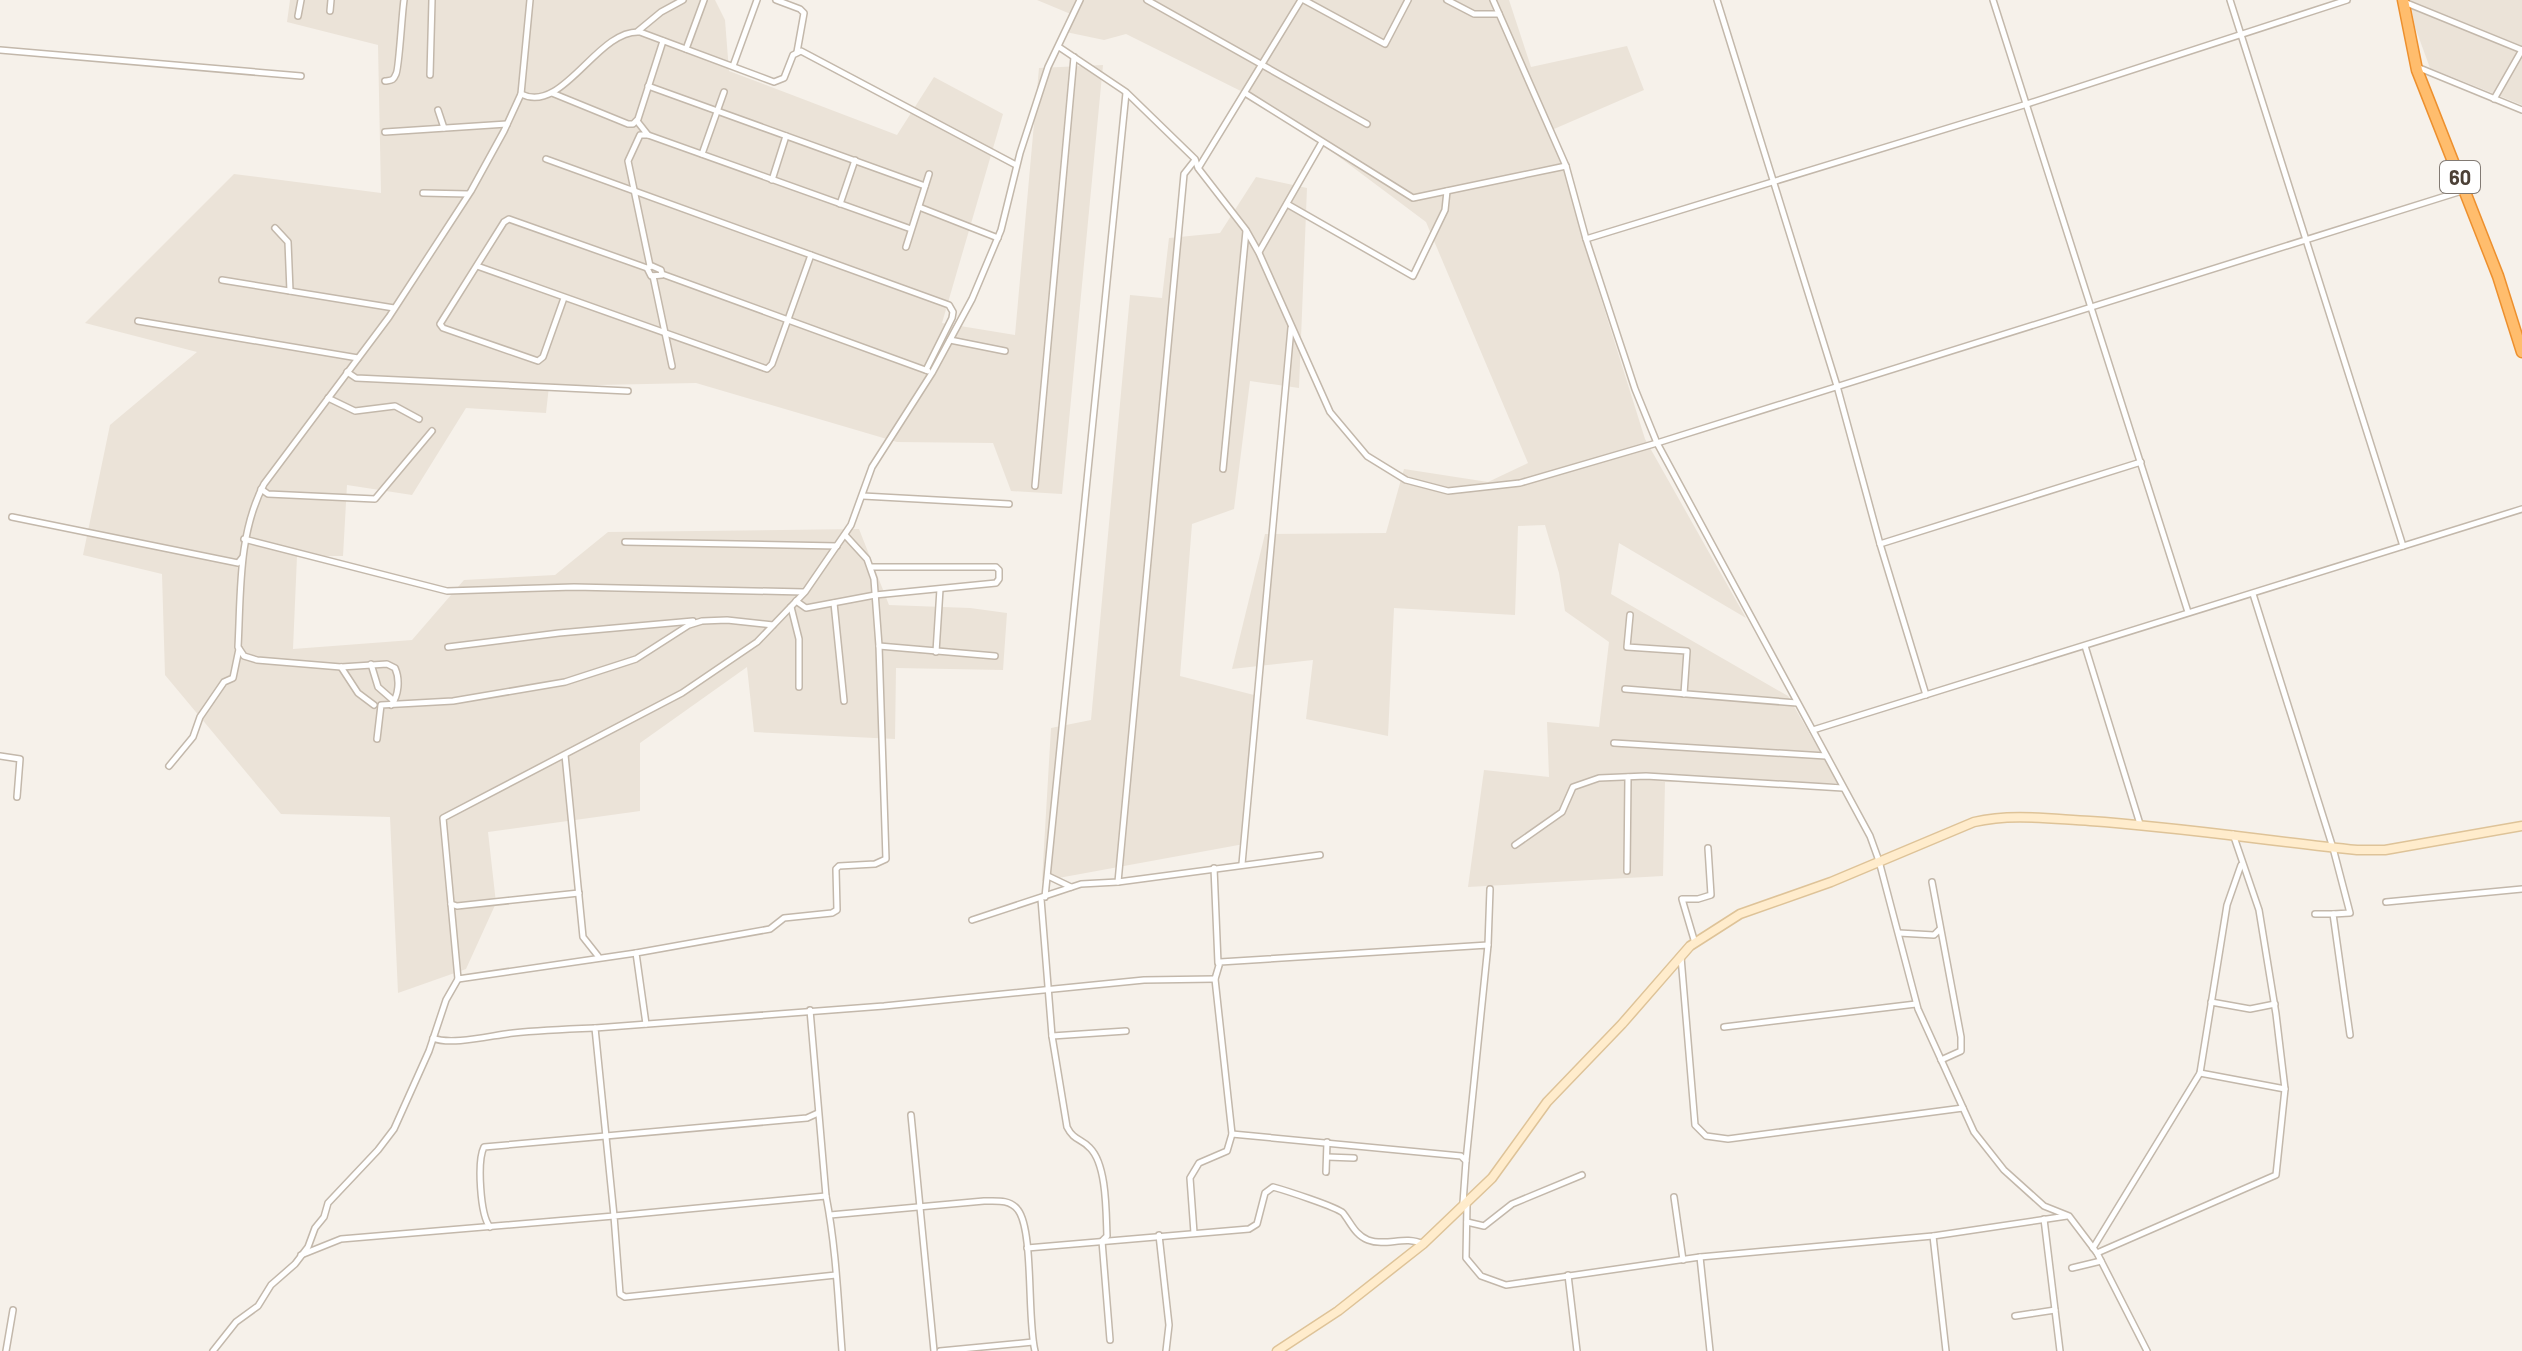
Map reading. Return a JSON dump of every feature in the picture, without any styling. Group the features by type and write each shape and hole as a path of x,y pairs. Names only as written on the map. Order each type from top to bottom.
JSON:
{"highway":[{"name":"60","path":"2403,1 2416,67 2436,125 2466,190 2498,276 2522,352"}],"street":[{"path":"298,16 301,0"},
{"path":"330,11 331,0"},
{"path":"385,81 398,72 404,0"},
{"path":"430,75 432,0"},
{"path":"169,766 193,737 200,717 224,682 233,678 239,649 244,539 252,507 261,489 394,308 469,195 508,124 521,94 530,0"},
{"path":"638,32 661,12 683,0"},
{"path":"686,49 704,0"},
{"path":"733,66 757,0"},
{"path":"521,94 539,99 552,93 610,44 628,33 638,32 779,82 797,52 804,13 776,0"},
{"path":"213,1351 236,1322 258,1306 271,1285 301,1255 324,1217 328,1203 378,1150 404,1112 446,1000 458,979 443,818 682,693 757,642 805,592 845,535 877,458 950,340 998,238 1016,165 1048,67 1080,0"},
{"path":"1147,0 1367,124"},
{"path":"1198,168 1303,0 1385,44 1408,0"},
{"path":"1447,0 1474,14 1499,14"},
{"path":"1493,0 1566,166 1586,239 1635,389 1657,443 1870,836 1916,1004 1974,1132 2004,1170 2044,1206 2069,1216 2101,1261 2147,1351"},
{"path":"1717,0 1837,386 1880,544 1926,695"},
{"path":"1993,0 2188,612"},
{"path":"2230,0 2403,546"},
{"path":"1586,239 2027,104 2347,0"},
{"path":"2403,1 2522,50 2494,99"},
{"path":"637,121 663,41"},
{"path":"1059,47 1126,92 1195,159 1198,168 1246,230 1259,253 1330,412 1367,456 1406,480 1448,491 1520,483 1657,443 2466,190"},
{"path":"0,50 301,76"},
{"path":"797,52 803,52 1016,165"},
{"path":"1035,486 1074,57"},
{"path":"2416,67 2522,110"},
{"path":"648,86 925,186"},
{"path":"702,154 724,92"},
{"path":"1110,1340 1102,1241 1107,1236 1102,1175 1091,1148 1072,1137 1067,1127 1047,991 1043,898 1048,876 1126,92"},
{"path":"552,93 628,124 637,121"},
{"path":"1245,93 1413,198 1566,166"},
{"path":"438,110 444,128"},
{"path":"637,121 648,135"},
{"path":"385,132 508,124"},
{"path":"662,274 660,277 647,273 628,161 640,135 648,135 911,229"},
{"path":"772,180 786,136"},
{"path":"1259,253 1322,142"},
{"path":"546,159 949,305 952,318 929,372"},
{"path":"1118,882 1184,174 1195,159"},
{"path":"840,204 855,160"},
{"path":"906,247 929,174"},
{"path":"1287,204 1413,276 1445,210 1447,191"},
{"path":"423,193 469,195"},
{"path":"919,207 998,238"},
{"path":"564,298 539,361 443,328 440,321 504,222 513,219 661,270 662,274 929,372"},
{"path":"275,228 288,242 290,291"},
{"path":"1223,469 1246,230"},
{"path":"477,266 767,369 771,366 811,255"},
{"path":"653,276 672,366"},
{"path":"222,280 394,308"},
{"path":"138,321 358,358"},
{"path":"1242,864 1291,326"},
{"path":"950,340 1005,351"},
{"path":"347,372 356,378 422,383 628,391"},
{"path":"328,398 355,411 395,406 419,419"},
{"path":"261,489 268,494 375,499 432,431"},
{"path":"1880,544 2141,462"},
{"path":"863,496 1009,504"},
{"path":"1812,730 2522,509"},
{"path":"12,517 238,563 243,557"},
{"path":"458,979 636,953 770,929 784,918 832,913 837,910 836,869 839,866 875,864 886,859 875,595 871,567 860,549 845,535"},
{"path":"244,539 447,591 574,587 805,592"},
{"path":"625,542 838,546"},
{"path":"796,601 805,608 875,595 997,582 999,570 996,567 871,567"},
{"path":"936,652 940,589"},
{"path":"2253,594 2333,848 2350,913 2315,914"},
{"path":"834,603 844,701"},
{"path":"791,607 799,639 799,687"},
{"path":"1630,615 1627,647 1687,651 1684,694"},
{"path":"448,647 559,633 702,621 774,625"},
{"path":"377,739 381,705 453,701 565,682 636,659 689,625 702,621"},
{"path":"879,646 995,656"},
{"path":"2085,646 2140,824"},
{"path":"239,649 244,656 257,660 341,667 387,664 395,668 398,675 393,703"},
{"path":"371,664 378,687 393,703"},
{"path":"341,667 358,693 374,705"},
{"path":"1625,689 1798,703"},
{"path":"1614,743 1827,757"},
{"path":"565,755 583,937 598,957"},
{"path":"0,756 20,759 17,797"},
{"path":"1627,871 1628,777"},
{"path":"1515,845 1562,812 1573,787 1599,778 1844,788"},
{"path":"1277,1351 1338,1311 1423,1244 1492,1178 1547,1102 1681,957 1695,943 1740,914 1831,882 1974,822 1992,818 2140,824 2233,833 2333,848 2385,850 2522,826"},
{"path":"2095,1251 2276,1175 2285,1089 2275,1004 2259,910 2233,833"},
{"path":"1695,943 1682,899 1711,895 1708,848"},
{"path":"972,920 1081,884 1118,882 1320,855"},
{"path":"2095,1251 2200,1073 2227,905 2242,864"},
{"path":"1194,1233 1190,1178 1199,1163 1227,1151 1231,1146 1232,1134 1215,979 1218,965 1214,868"},
{"path":"1048,876 1071,888"},
{"path":"1932,882 1961,1037 1961,1051 1941,1060"},
{"path":"1490,889 1488,945 1464,1205 1466,1258 1481,1276 1506,1285 1700,1257 1933,1236 2069,1216"},
{"path":"2386,902 2522,889"},
{"path":"451,904 457,906 579,893"},
{"path":"2335,914 2338,962 2350,1035"},
{"path":"1899,933 1934,935 1941,929"},
{"path":"1218,965 1220,962 1488,945"},
{"path":"636,953 646,1024"},
{"path":"1681,957 1695,1125 1706,1136 1728,1139 1963,1108"},
{"path":"433,1038 438,1041 457,1040 1047,991 1144,980 1215,979"},
{"path":"2211,1002 2250,1009 2275,1004"},
{"path":"1724,1027 1916,1004"},
{"path":"810,1010 842,1351"},
{"path":"595,1028 620,1294 625,1297 836,1275"},
{"path":"1052,1036 1126,1031"},
{"path":"2200,1073 2285,1089"},
{"path":"491,1227 485,1221 481,1186 480,1154 484,1147 807,1118 818,1113"},
{"path":"911,1115 937,1351 1033,1342"},
{"path":"1232,1134 1461,1156 1466,1161"},
{"path":"1326,1172 1327,1142"},
{"path":"1327,1157 1354,1158"},
{"path":"1467,1222 1484,1226 1512,1204 1582,1175"},
{"path":"1027,1248 1255,1226 1265,1193 1273,1187 1338,1210 1358,1234 1368,1240 1411,1240 1423,1244"},
{"path":"301,1255 341,1239 826,1196"},
{"path":"1674,1197 1683,1260"},
{"path":"830,1215 920,1205 1007,1202 1020,1211 1027,1248 1035,1351"},
{"path":"2044,1219 2060,1351"},
{"path":"1159,1235 1169,1330 1166,1351"},
{"path":"1933,1236 1946,1351"},
{"path":"1700,1257 1710,1351"},
{"path":"2072,1268 2087,1267 2101,1261"},
{"path":"1568,1275 1577,1351"},
{"path":"6,1351 13,1310"},
{"path":"2015,1316 2055,1310"},
{"path":"0,1338 8,1338"}],"shaded area":[{"path":"290,0 715,0 725,20 729,71 897,135 934,77 1003,114 942,323 1015,335 1039,68 1103,65 1062,494 1011,491 993,443 897,442 696,383 549,386 546,413 466,408 412,495 347,485 343,556 297,556 293,649 412,640 464,580 555,575 608,532 859,529 889,605 970,608 1007,613 1003,670 896,668 895,739 754,732 747,667 640,743 640,811 488,832 496,903 466,969 398,993 390,817 281,814 165,675 162,574 83,555 110,425 197,352 85,323 234,174 381,193 378,45 287,22"},
{"path":"1037,0 1509,0 1531,67 1627,46 1644,90 1554,129 1598,289 1645,439 1746,618 1619,543 1611,594 1788,696 1838,783 1665,782 1663,876 1468,887 1484,770 1549,777 1547,722 1599,727 1609,642 1565,611 1559,573 1545,525 1518,526 1515,615 1394,608 1388,736 1306,719 1313,660 1232,669 1265,534 1386,533 1404,469 1488,482 1528,463 1426,222 1271,106 1126,34 1104,40 1061,31 1073,15"},
{"path":"2410,0 2522,0 2522,105 2430,68 2415,27"},
{"path":"1256,177 1307,188 1299,388 1250,381 1234,509 1192,524 1180,676 1254,695 1244,844 1042,881 1051,728 1091,720 1130,295 1162,298 1169,238 1220,233"}]}
